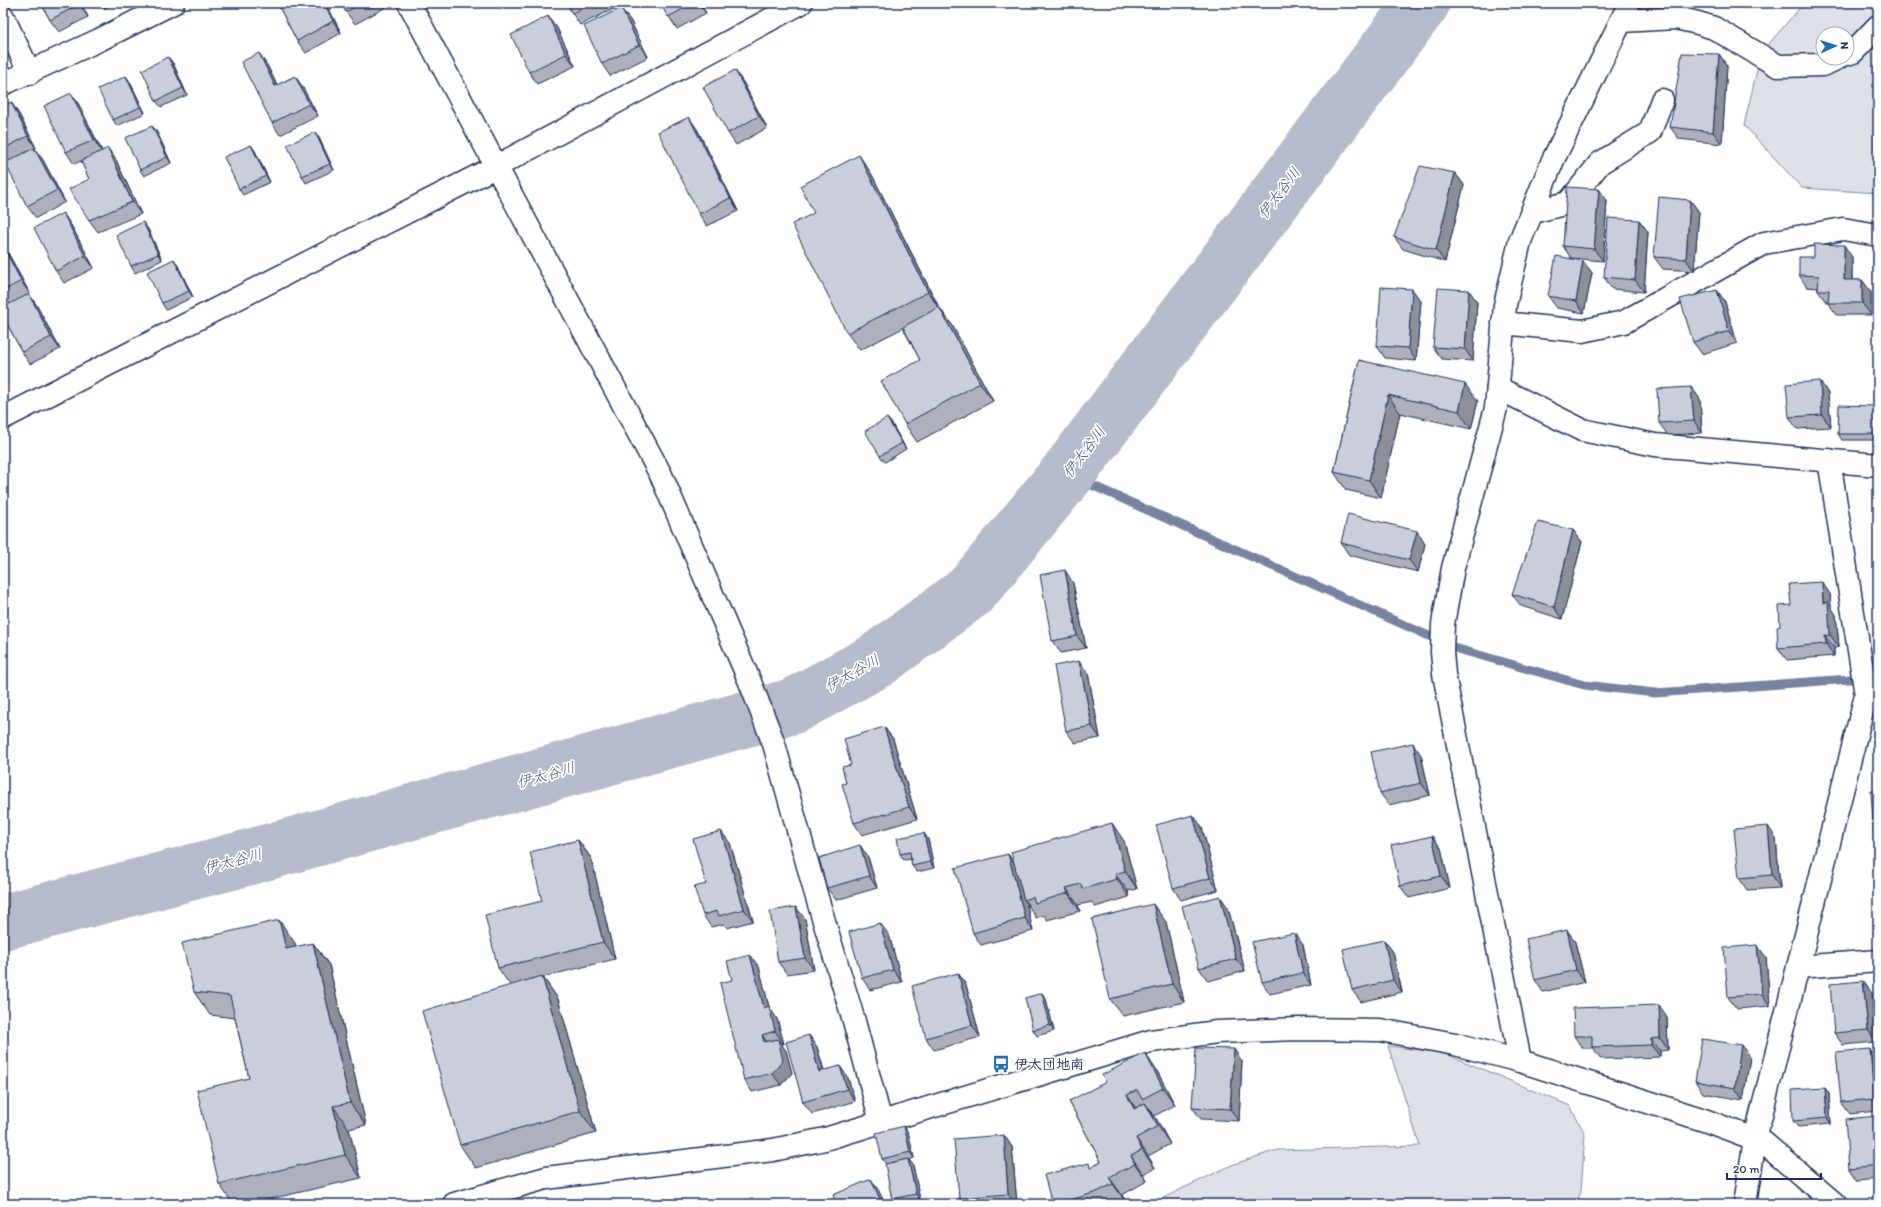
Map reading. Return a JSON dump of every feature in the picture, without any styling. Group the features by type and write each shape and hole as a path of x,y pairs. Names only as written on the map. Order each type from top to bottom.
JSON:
{"street":[{"path":"3,84 30,73 173,3"},
{"path":"409,3 661,475 750,682 774,744 815,891 854,1021 881,1122"},
{"path":"3,418 497,166 802,3"},
{"path":"1520,1061 1444,674 1442,652 1443,624 1453,568 1496,408 1505,305 1520,241 1553,160 1624,12 1676,18 1714,28 1778,66 1815,64"},
{"path":"3,17 30,73"},
{"path":"1855,50 1878,26"},
{"path":"1532,212 1568,203 1600,163 1650,132 1662,100"},
{"path":"1503,323 1582,331 1624,322 1764,243 1843,229 1878,235"},
{"path":"1498,388 1582,430 1655,445 1878,465"},
{"path":"1745,1204 1755,1139 1798,967 1872,696 1829,460"},
{"path":"1798,967 1878,961"},
{"path":"454,1204 546,1178 773,1150 825,1139 1151,1041 1217,1032 1298,1029 1380,1030 1455,1044 1520,1061 1704,1120 1764,1143 1835,1204"}],"shaded area":[{"path":"1804,3 1878,3 1878,193 1802,188 1744,125 1761,53"},
{"path":"1388,1046 1444,1053 1570,1106 1585,1134 1581,1192 1576,1204 1155,1204 1165,1197 1234,1164 1277,1150 1420,1146"}],"building":[{"path":"41,3 79,3 80,4 50,20"},
{"path":"277,3 324,3 333,21 297,41"},
{"path":"341,3 363,3 346,12"},
{"path":"567,3 593,3 572,13"},
{"path":"660,3 694,3 668,17"},
{"path":"621,8 639,45 602,64 584,26"},
{"path":"548,16 566,54 529,72 511,35"},
{"path":"259,53 275,86 295,76 309,104 272,123 241,62"},
{"path":"1682,53 1719,54 1713,132 1670,127"},
{"path":"168,57 183,88 156,101 142,70"},
{"path":"735,70 759,116 728,133 703,87"},
{"path":"126,76 140,107 113,120 98,89"},
{"path":"71,93 94,140 66,152 44,106"},
{"path":"11,102 28,136 3,149 3,106"},
{"path":"689,117 730,198 699,214 658,132"},
{"path":"152,126 167,157 140,170 125,138"},
{"path":"315,132 330,164 302,176 287,145"},
{"path":"251,145 266,176 239,189 224,157"},
{"path":"34,148 57,190 27,206 5,163"},
{"path":"108,148 132,202 89,220 69,189 89,179 81,161"},
{"path":"859,155 928,292 847,333 792,224 814,213 800,186"},
{"path":"1420,166 1455,173 1436,250 1394,237"},
{"path":"1567,187 1599,189 1594,249 1563,246"},
{"path":"1659,197 1690,200 1686,259 1654,257"},
{"path":"63,213 85,256 56,271 34,228"},
{"path":"1608,218 1639,220 1635,280 1604,277"},
{"path":"143,222 158,254 131,266 116,235"},
{"path":"1814,244 1844,245 1844,280 1862,280 1862,303 1828,303 1829,290 1818,290 1819,276 1799,275 1799,257 1814,257"},
{"path":"3,246 21,281 3,291"},
{"path":"1556,256 1583,261 1576,301 1548,296"},
{"path":"174,259 189,291 162,303 147,272"},
{"path":"1381,287 1412,289 1408,348 1377,346"},
{"path":"1438,288 1469,290 1465,349 1433,347"},
{"path":"1717,290 1729,331 1693,342 1680,299"},
{"path":"29,294 51,337 22,352 3,316 3,307"},
{"path":"939,307 980,383 905,424 881,381 920,360 903,327"},
{"path":"1359,360 1465,384 1459,411 1388,395 1369,480 1334,472"},
{"path":"1820,381 1822,415 1789,417 1786,384"},
{"path":"1691,387 1694,421 1659,423 1657,389"},
{"path":"1839,405 1877,406 1876,434 1838,434"},
{"path":"887,418 902,443 880,456 865,431"},
{"path":"1348,514 1417,531 1409,560 1341,543"},
{"path":"1538,522 1573,530 1554,607 1512,594"},
{"path":"1065,570 1077,636 1052,641 1040,575"},
{"path":"1822,582 1823,603 1828,602 1830,635 1825,636 1826,644 1778,648 1777,627 1780,626 1779,606 1791,605 1789,584"},
{"path":"1079,661 1092,726 1066,731 1054,666"},
{"path":"884,727 909,807 854,823 842,784 846,783 842,767 851,765 844,739"},
{"path":"1413,743 1421,783 1380,793 1371,752"},
{"path":"1871,791 1878,791 1878,852 1875,852"},
{"path":"1193,815 1210,878 1173,888 1156,825"},
{"path":"1112,823 1125,871 1115,874 1117,879 1083,889 1081,884 1066,888 1068,893 1035,903 1033,897 1024,900 1011,852"},
{"path":"1768,826 1772,875 1739,878 1734,829"},
{"path":"721,831 744,909 719,916 717,911 703,915 694,887 706,884 693,839"},
{"path":"924,833 930,862 912,866 910,852 900,854 897,838"},
{"path":"1432,836 1441,876 1400,886 1391,845"},
{"path":"578,840 603,942 498,968 485,915 542,901 530,852"},
{"path":"860,845 869,876 827,888 819,858"},
{"path":"1008,854 1025,918 973,933 955,868"},
{"path":"1220,896 1236,959 1199,968 1182,906"},
{"path":"1153,904 1172,984 1110,999 1092,919"},
{"path":"796,907 805,958 778,962 770,911"},
{"path":"279,920 286,949 313,943 350,1103 333,1106 345,1155 219,1184 197,1090 249,1078 230,996 194,992 182,943"},
{"path":"880,923 893,970 862,978 849,932"},
{"path":"1567,930 1576,970 1535,980 1526,939"},
{"path":"1294,933 1303,973 1262,982 1252,942"},
{"path":"1384,940 1393,980 1352,990 1343,949"},
{"path":"1757,945 1762,994 1728,997 1724,948"},
{"path":"750,955 764,1008 769,1006 775,1031 762,1035 764,1042 778,1039 783,1061 772,1073 744,1080 720,983 732,980 727,961"},
{"path":"958,973 972,1025 926,1038 912,986"},
{"path":"542,976 580,1111 460,1145 422,1011"},
{"path":"1863,981 1868,1030 1834,1033 1830,984"},
{"path":"1042,993 1050,1025 1033,1030 1025,998"},
{"path":"1659,1005 1660,1038 1651,1039 1651,1045 1592,1047 1592,1036 1574,1036 1573,1008"},
{"path":"809,1035 819,1072 840,1066 847,1089 803,1102 786,1042"},
{"path":"1702,1039 1741,1045 1735,1088 1695,1081"},
{"path":"1196,1048 1234,1049 1230,1109 1192,1107"},
{"path":"1870,1049 1874,1099 1841,1102 1836,1052"},
{"path":"1145,1053 1163,1088 1142,1099 1137,1090 1127,1095 1134,1109 1145,1103 1158,1126 1136,1138 1142,1150 1131,1156 1135,1164 1109,1177 1113,1184 1097,1192 1057,1204 1052,1204 1044,1175 1089,1163 1090,1168 1101,1162 1069,1101 1106,1082 1102,1075"},
{"path":"1825,1088 1827,1118 1793,1121 1792,1090"},
{"path":"1878,1116 1878,1166 1849,1169 1845,1119"},
{"path":"904,1126 910,1152 882,1159 876,1133"},
{"path":"1004,1135 1008,1194 959,1198 954,1139"},
{"path":"908,1159 916,1194 892,1199 885,1164"},
{"path":"871,1179 882,1204 836,1204 833,1195"}],"waterway":[{"name":"伊太谷川","path":"3,922 250,857 793,706 876,661 971,591 1067,474 1422,3"},
{"path":"1067,474 1458,649 1584,685 1655,693 1878,677"}],"place":[{"name":"伊太団地南","path":"1001,1064"}]}
